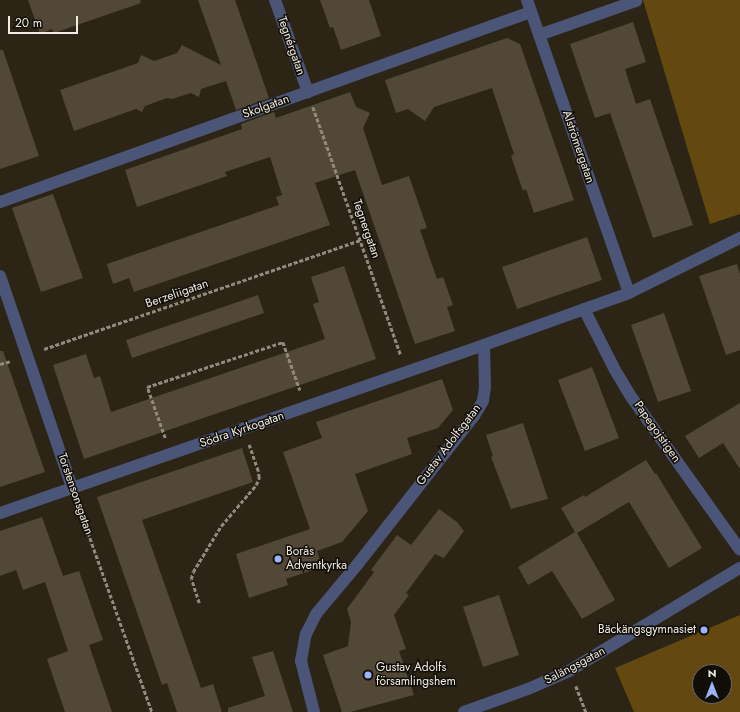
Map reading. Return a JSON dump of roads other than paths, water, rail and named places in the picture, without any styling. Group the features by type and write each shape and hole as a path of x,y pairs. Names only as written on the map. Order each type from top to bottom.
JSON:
{"street":[{"name":"Tegnérgatan","path":"275,0 308,92"},
{"name":"Alströmergatan","path":"527,0 628,293"},
{"path":"539,35 636,1"},
{"name":"Skolgatan","path":"0,202 531,12"},
{"path":"484,345 628,293 740,238"},
{"name":"Torstensonsgatan","path":"0,276 72,488"},
{"name":"Papegojstigen","path":"584,309 615,370 632,398 740,550"},
{"name":"Södra Kyrkogatan","path":"0,513 243,430 484,345"},
{"name":"Gustav Adolfsgatan","path":"314,712 301,661 306,634 316,614 357,565 474,416 483,401 485,387 484,345"},
{"name":"Salängsgatan","path":"464,712 528,689 569,671 740,568"}],"place":[{"name":"Borås Adventkyrka","path":"278,559"},
{"name":"Bäckängsgymnasiet","path":"704,630"},
{"name":"Gustav Adolfs församlingshem","path":"368,675"}]}
